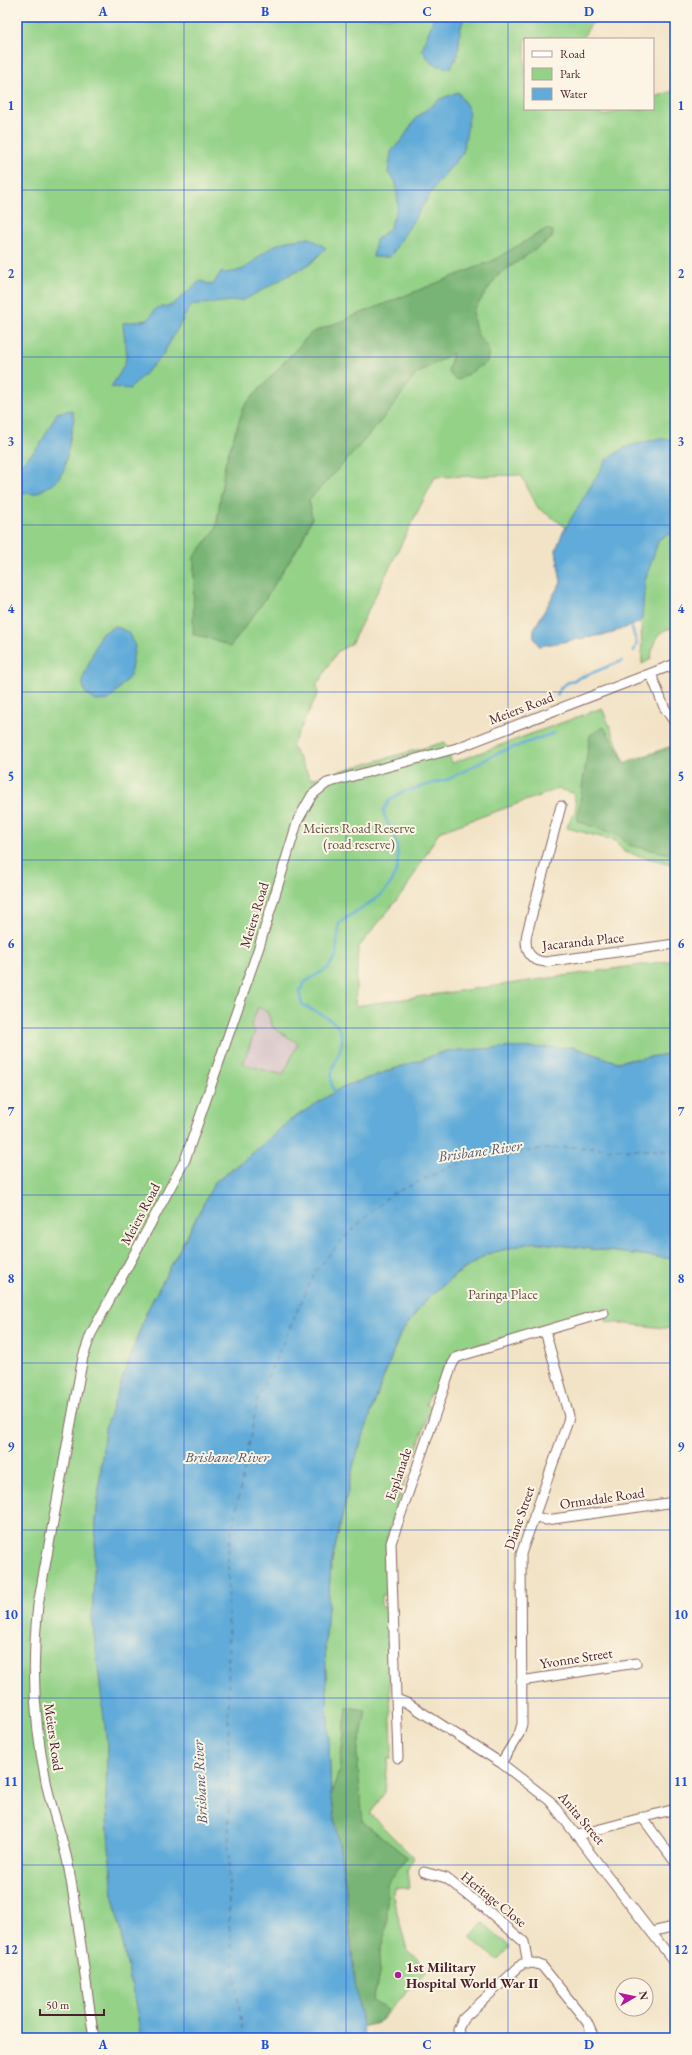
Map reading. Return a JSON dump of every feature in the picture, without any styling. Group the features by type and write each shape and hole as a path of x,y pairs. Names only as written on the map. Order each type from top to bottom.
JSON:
{"street":[{"name":"Meiers Road","path":"94,2038 68,1864 47,1787 38,1741 34,1695 35,1634 38,1605 79,1374 85,1351 91,1334 185,1160 260,947 298,820 312,794 327,783 457,748 675,664"},
{"path":"651,674 664,707 675,723"},
{"name":"Jacaranda Place","path":"561,806 527,933 525,944 528,954 536,960 545,962 675,944"},
{"name":"Esplanade","path":"398,1758 391,1543 452,1365 456,1358 464,1355 545,1332 604,1313"},
{"name":"Diane Street","path":"500,1763 519,1734 522,1724 519,1564 521,1554 569,1416 545,1332"},
{"name":"Ormadale Road","path":"534,1516 546,1520 675,1502"},
{"name":"Yvonne Street","path":"520,1681 636,1663"},
{"name":"Anita Street","path":"396,1700 403,1701 500,1763 550,1801 578,1835 675,1963"},
{"path":"578,1835 675,1809"},
{"path":"642,1817 675,1862"},
{"name":"Heritage Close","path":"424,1872 446,1878 524,1942 528,1964"},
{"path":"652,1932 675,1926"},
{"path":"460,2038 458,2029 463,2019 522,1964 534,1963 542,1966 588,2022 594,2038"}],"shaded area":[{"path":"258,1007 267,1012 273,1028 298,1043 283,1075 243,1064 255,1031 251,1026"}],"green space":[{"name":"Meiers Road Reserve (road reserve)","path":"17,17 604,17 591,24 583,38 524,38 524,110 600,110 604,116 621,110 654,110 654,98 675,90 675,572 672,587 675,596 675,628 664,631 660,634 654,642 651,659 642,664 641,620 634,625 620,629 613,633 539,646 534,637 534,629 561,582 556,550 566,527 538,508 521,475 435,477 351,644 337,652 317,685 318,693 292,746 311,779 445,742 452,763 602,708 625,763 675,745 675,865 624,852 616,841 567,828 575,809 575,800 573,793 558,789 439,832 405,890 358,948 355,1006 675,960 675,1053 617,1062 573,1047 446,1051 342,1087 215,1182 146,1313 105,1428 96,1520 107,1744 106,1806 113,1896 138,2017 140,2038 17,2038","holes":["258,1007 267,1012 273,1028 298,1043 283,1075 243,1064 255,1031 251,1025"]},
{"path":"546,229 553,231 552,238 498,275 473,311 476,331 488,348 487,362 459,380 453,378 448,371 453,353 415,375 391,409 355,451 309,500 312,518 302,541 262,604 230,647 211,638 193,635 194,557 216,529 225,463 244,406 311,333 492,261"},
{"path":"604,727 625,763 675,745 675,855 628,845 619,836 577,821 590,735"},
{"name":"Paringa Place","path":"534,1242 675,1259 675,1329 607,1322 603,1308 458,1352 448,1361 435,1395 430,1393 426,1405 431,1407 412,1463 406,1461 402,1472 407,1474 387,1538 387,1595 381,1595 381,1607 387,1607 392,1751 391,1759 388,1759 385,1792 370,1814 413,1857 407,1871 409,1888 395,1888 393,1897 407,1950 428,1969 378,2023 361,2027 331,1794 325,1646 331,1566 354,1463 400,1334 426,1300 456,1275 487,1254"},
{"path":"347,1707 366,1710 357,1757 363,1822 407,1857 387,1884 387,1927 380,1952 379,1975 373,2001 387,2010 378,2023 361,2027 354,1976 345,1882 331,1794 339,1771"},
{"path":"483,1923 510,1947 498,1960 470,1938"}],"water":[{"path":"434,17 464,17 460,31 458,55 450,69 432,64 422,50"},
{"path":"458,92 468,108 469,118 463,153 438,182 390,257 373,257 376,240 390,228 398,205 396,182 388,173 391,152 403,138 417,117 440,99"},
{"path":"310,238 326,248 311,263 244,300 191,305 162,356 130,389 111,387 122,370 126,358 123,323 148,320 156,308 172,305 200,281 213,285 220,273 243,269 278,244"},
{"path":"72,410 74,419 64,470 56,482 35,494 17,492 17,468 40,445 57,413"},
{"path":"656,439 675,439 675,532 659,539 645,581 642,620 634,625 620,629 613,633 539,646 534,637 534,629 561,582 556,550 562,534 606,460 626,447"},
{"path":"115,626 128,632 135,646 130,676 109,700 96,701 85,693 82,681 100,635"},
{"name":"Brisbane River","path":"573,1047 617,1062 675,1053 675,1259 534,1242 487,1254 455,1275 426,1300 400,1334 354,1463 331,1566 325,1646 331,1794 345,1882 354,1976 364,2038 140,2038 138,2017 113,1896 106,1806 107,1744 92,1617 96,1520 105,1428 146,1313 215,1182 239,1165 289,1121 342,1087 446,1051 496,1048"}],"waterway":[{"path":"632,628 637,644 634,651"},
{"path":"557,695 561,687 569,682 622,661"},
{"path":"336,1094 332,1085 331,1077 342,1043 342,1035 335,1023 302,1004 299,992 305,982 328,968 336,957 339,923 374,900 384,892 391,883 396,872 398,858 395,838 383,811 389,801 402,792 449,779 498,753 554,733"}],"ferry route":[{"path":"243,2038 229,1925 228,1552 258,1398 316,1270 350,1232 390,1195 472,1157 567,1147 675,1151"}],"place":[{"name":"1st Military Hospital World War II","path":"398,1975"}]}
